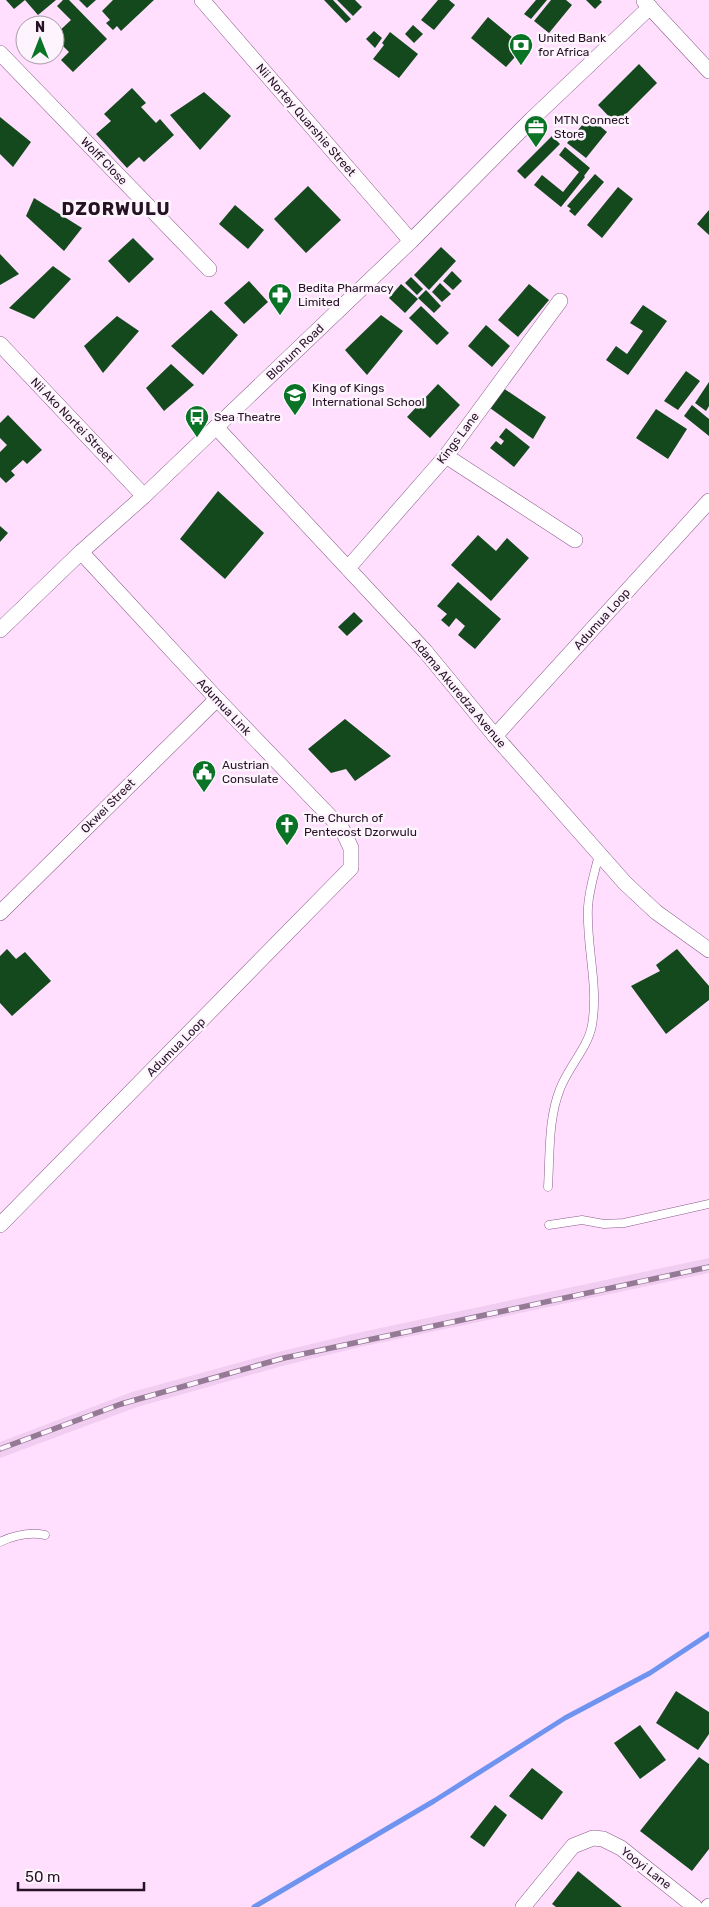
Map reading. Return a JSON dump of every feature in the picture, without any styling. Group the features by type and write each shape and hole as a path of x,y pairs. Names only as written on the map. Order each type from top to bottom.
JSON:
{"street":[{"name":"Nii Nortey Quarshie Street","path":"202,0 411,241"},
{"name":"Blohum Road","path":"0,630 81,552 216,428 411,241 646,4"},
{"path":"646,4 709,71"},
{"name":"Wolff Close","path":"0,53 209,269"},
{"name":"Kings Lane","path":"348,568 446,456 560,301"},
{"name":"Nii Ako Nortei Street","path":"0,344 144,496"},
{"name":"Adama Akuredza Avenue","path":"216,428 425,651 495,736 600,852 625,883 656,912 709,950"},
{"path":"446,456 575,540"},
{"name":"Adumua Loop","path":"495,736 709,500"},
{"name":"Adumua Link","path":"81,552 216,699 342,828 351,848 351,868"},
{"name":"Okwei Street","path":"0,913 216,699"},
{"name":"Adumua Loop","path":"0,1225 351,868"},
{"name":"Yooyi Lane","path":"523,1907 573,1846 593,1838 603,1839 621,1848 695,1907"}],"lane":[{"path":"548,1187 555,1101 560,1087 587,1041 592,1027 594,985 588,907 600,852"},
{"path":"549,1225 582,1220 604,1224 624,1223 709,1204"},
{"path":"0,1542 18,1536 45,1535"}],"shaded area":[{"path":"709,1258 709,1273 360,1347 282,1366 137,1407 0,1458 0,1442 132,1392 278,1352 357,1333"}],"building":[{"path":"6,0 25,0 14,9"},
{"path":"25,0 56,0 38,15"},
{"path":"63,0 69,0 107,39 73,72 65,64 65,56 69,52 65,48 65,26 71,20 57,6"},
{"path":"79,0 96,0 87,8"},
{"path":"113,0 154,0 121,31 117,26 113,30 106,23 110,20 102,11"},
{"path":"324,0 333,0 351,19 346,23"},
{"path":"337,0 355,0 362,7 353,16"},
{"path":"438,0 449,0 455,5 434,30 421,20"},
{"path":"536,0 547,0 531,19 524,14"},
{"path":"551,0 566,0 572,5 549,33 534,21"},
{"path":"586,0 600,0 602,2 595,9"},
{"path":"488,17 524,47 506,67 471,38"},
{"path":"413,25 423,34 414,43 405,34"},
{"path":"374,31 382,38 375,48 366,39"},
{"path":"390,32 418,54 399,78 373,59 384,45 382,43"},
{"path":"639,64 657,83 616,124 598,105"},
{"path":"132,88 146,103 141,107 156,123 160,119 174,135 144,162 139,157 127,168 96,134 111,121 104,114"},
{"path":"204,92 231,116 200,150 170,115"},
{"path":"0,117 31,142 13,167 0,154"},
{"path":"589,117 607,132 586,158 567,143"},
{"path":"552,136 560,144 525,179 517,171"},
{"path":"565,147 590,168 561,207 534,185 542,175 563,192 579,172 559,155"},
{"path":"595,174 604,182 575,216 569,211 571,209 567,206"},
{"path":"308,186 341,220 306,253 274,219"},
{"path":"618,187 633,199 602,238 587,225"},
{"path":"34,198 82,228 64,251 26,216"},
{"path":"235,205 264,230 248,249 219,224"},
{"path":"709,210 709,235 697,224"},
{"path":"133,238 154,259 129,283 108,261"},
{"path":"441,247 456,261 429,290 414,275"},
{"path":"0,254 19,274 0,285"},
{"path":"53,266 71,279 34,319 9,308"},
{"path":"452,271 462,281 453,290 443,281"},
{"path":"411,277 423,289 417,295 405,283"},
{"path":"249,281 268,302 244,324 224,303"},
{"path":"440,283 451,294 442,302 432,292"},
{"path":"401,284 418,299 405,313 389,298"},
{"path":"529,284 549,300 518,337 498,320"},
{"path":"426,290 441,306 434,313 418,298"},
{"path":"643,305 667,321 628,375 606,360 616,346 627,354 643,331 630,323"},
{"path":"421,306 449,333 437,345 409,318"},
{"path":"211,310 238,335 203,375 171,346"},
{"path":"381,315 403,331 367,375 345,350"},
{"path":"117,316 139,331 103,373 84,346"},
{"path":"486,325 510,346 492,367 468,346"},
{"path":"171,364 194,385 164,411 146,388"},
{"path":"686,371 700,381 678,410 664,401"},
{"path":"709,382 709,406 706,411 695,403"},
{"path":"438,384 460,405 430,438 407,417"},
{"path":"503,388 546,417 533,439 490,408"},
{"path":"692,405 709,419 709,436 684,416"},
{"path":"656,409 687,429 668,459 636,438"},
{"path":"8,415 42,450 27,464 23,460 11,471 15,475 6,483 0,477 0,452 7,445 0,438 0,423"},
{"path":"506,428 530,447 514,467 490,448 496,441 501,445 504,441 499,437"},
{"path":"218,491 264,533 225,579 180,539"},
{"path":"0,526 8,533 0,542"},
{"path":"478,535 496,551 507,538 529,558 491,601 451,565"},
{"path":"458,582 501,619 475,649 458,635 465,626 456,618 449,627 441,620 447,614 437,606"},
{"path":"354,612 363,621 347,636 338,627"},
{"path":"345,719 391,756 355,781 346,769 331,773 308,749"},
{"path":"7,949 16,959 25,952 51,981 12,1016 0,1003 0,956"},
{"path":"677,949 709,986 709,1000 666,1034 631,986 660,971 656,965"},
{"path":"676,1691 709,1712 709,1734 698,1750 656,1723"},
{"path":"640,1725 666,1760 640,1779 614,1743"},
{"path":"699,1757 709,1764 709,1849 692,1871 640,1831"},
{"path":"532,1768 563,1792 542,1820 509,1796"},
{"path":"495,1805 507,1815 484,1847 470,1837"},
{"path":"578,1871 622,1907 556,1907 552,1904"}],"waterway":[{"path":"254,1907 434,1801 565,1718 650,1673 709,1634"}],"railway":[{"path":"0,1449 121,1404 284,1358 709,1267"}],"place":[{"name":"United Bank for Africa","path":"521,66"},
{"name":"MTN Connect Store","path":"536,148"},
{"name":"Bedita Pharmacy Limited","path":"280,316"},
{"name":"King of Kings International School","path":"295,416"},
{"name":"Sea Theatre","path":"197,438"},
{"name":"Austrian Consulate","path":"204,793"},
{"name":"The Church of Pentecost Dzorwulu","path":"287,846"}],"district":[{"name":"DZORWULU","path":"116,209"}]}
